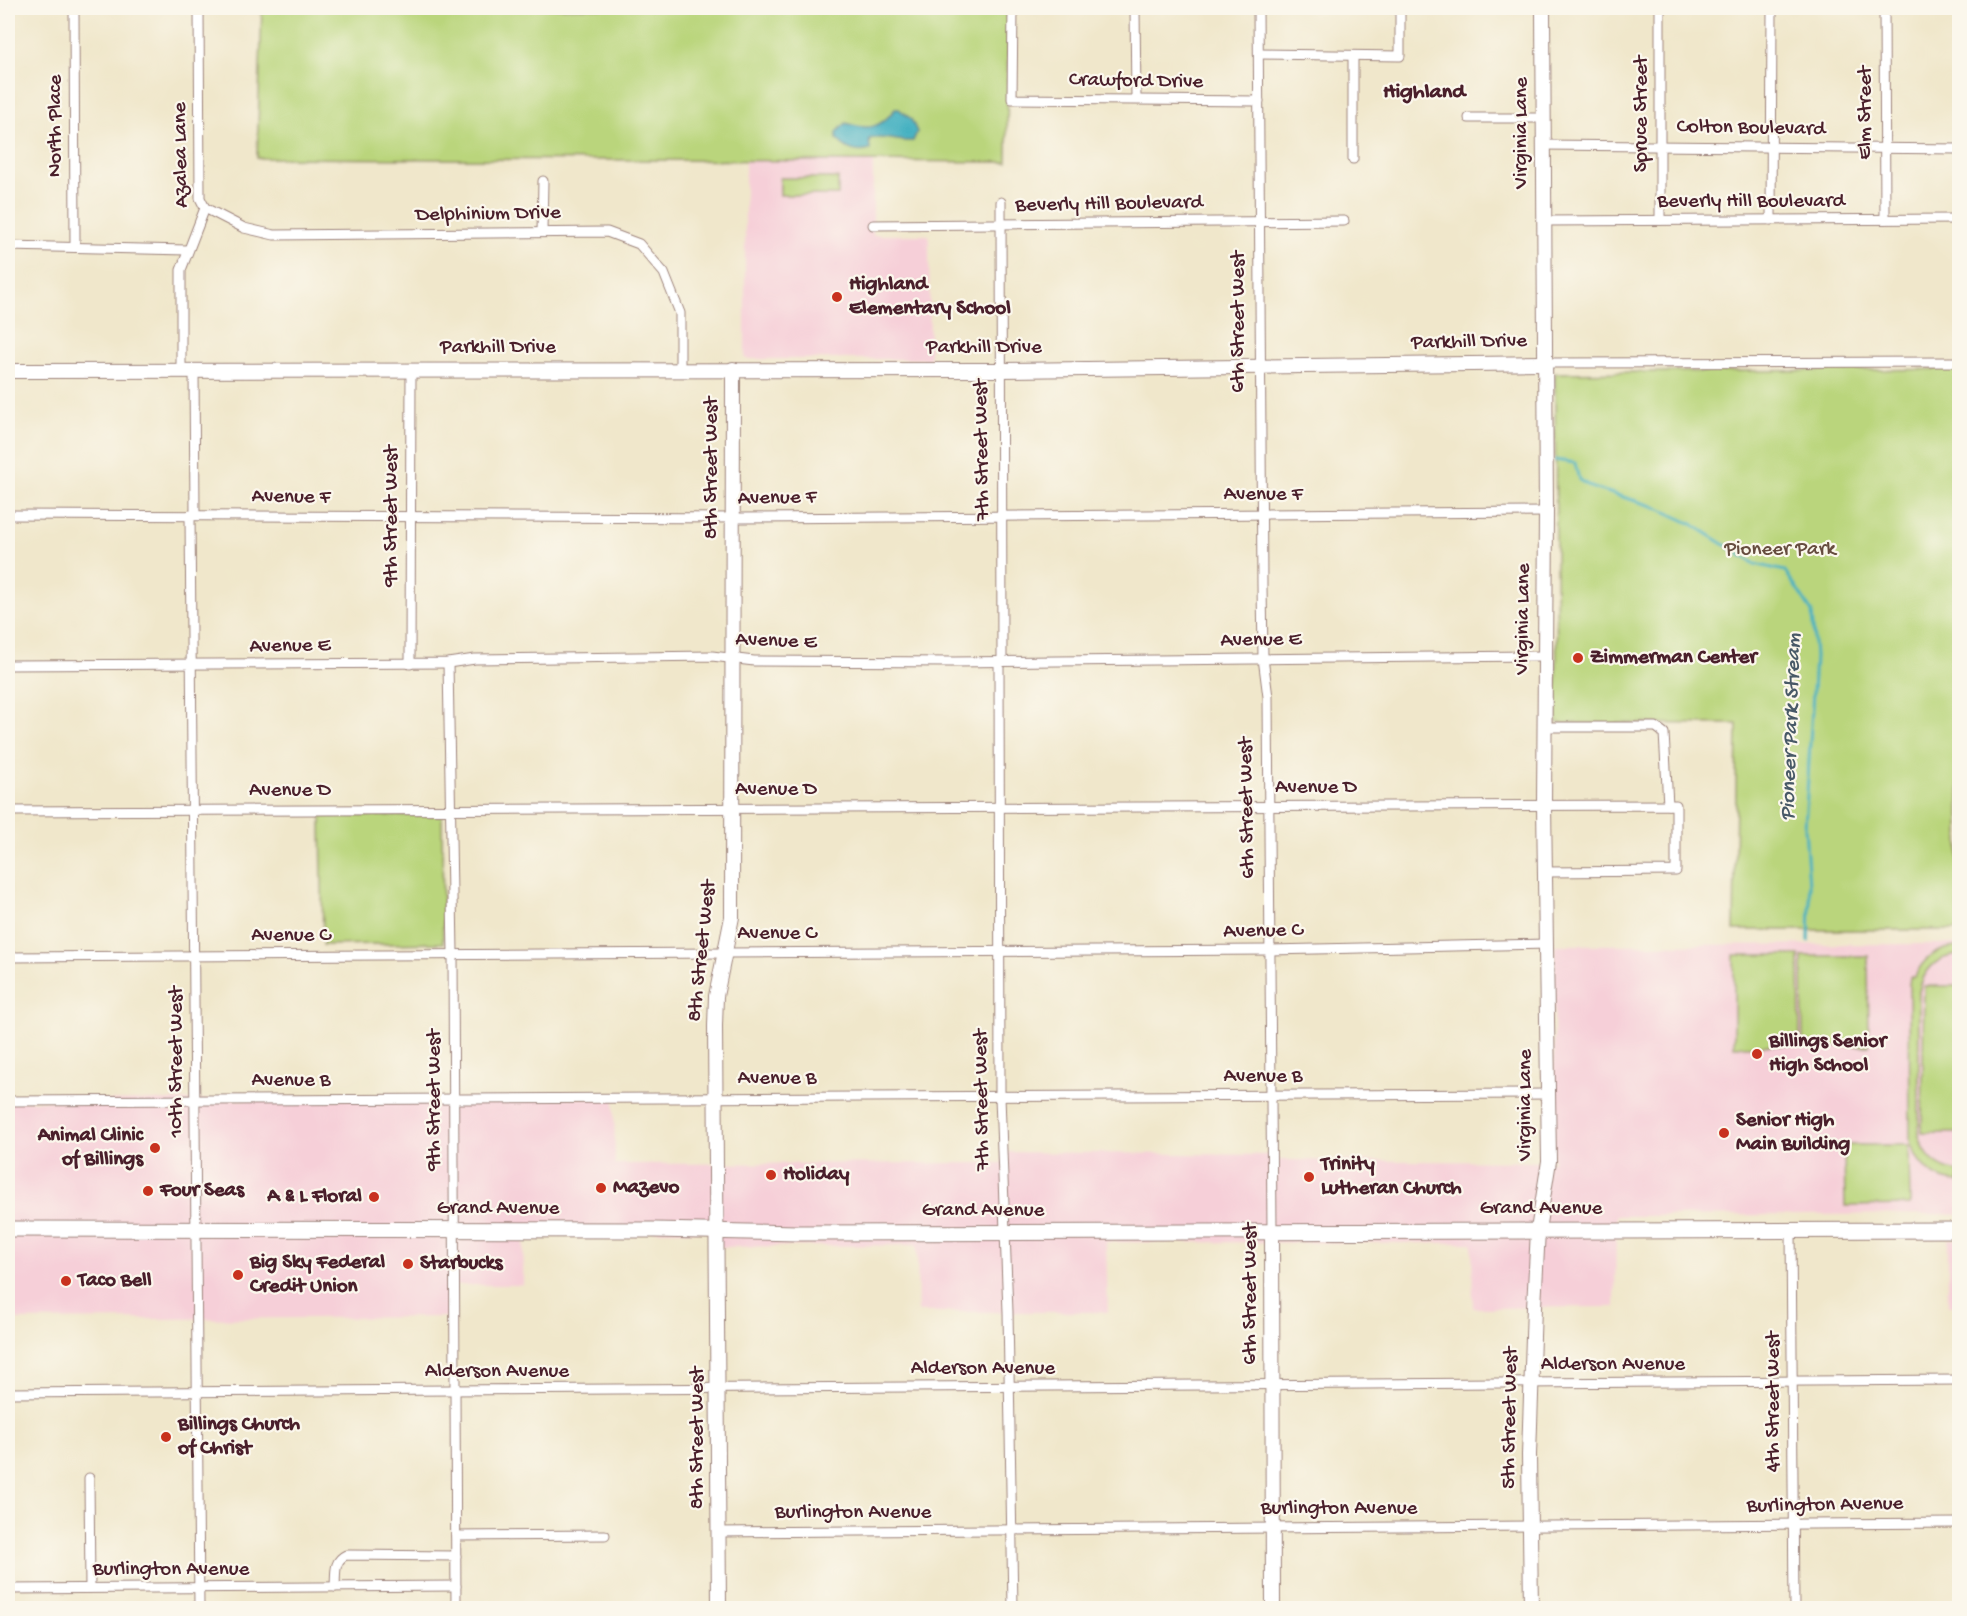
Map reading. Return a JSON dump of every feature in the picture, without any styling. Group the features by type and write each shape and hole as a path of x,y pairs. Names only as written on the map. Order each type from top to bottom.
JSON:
{"main road":[{"name":"Grand Avenue","path":"8,1229 1004,1232 1959,1230"}],"street":[{"name":"North Place","path":"74,8 75,245"},
{"name":"Azalea Lane","path":"188,370 181,270 205,208 200,198 199,8"},
{"name":"Crawford Drive","path":"1013,8 1012,99 1259,101"},
{"path":"1135,8 1136,99"},
{"name":"6th Street West","path":"1258,8 1263,658 1268,697 1273,1608"},
{"path":"1259,54 1400,56 1400,8"},
{"name":"Virginia Lane","path":"1538,1230 1549,1161 1544,805 1546,512 1543,8"},
{"name":"Spruce Street","path":"1660,8 1660,220"},
{"path":"1771,220 1772,8"},
{"name":"Elm Street","path":"1884,8 1885,219"},
{"path":"1353,56 1353,159"},
{"path":"1469,118 1543,118"},
{"name":"Colton Boulevard","path":"1543,145 1959,149"},
{"path":"542,232 543,181"},
{"name":"7th Street West","path":"1001,202 1000,370 1003,515 998,950 1013,1608"},
{"name":"Delphinium Drive","path":"205,208 244,228 274,235 607,232 639,244 664,273 680,313 680,368"},
{"name":"Beverly Hill Boulevard","path":"1543,221 1959,219"},
{"name":"Beverly Hill Boulevard","path":"873,225 1344,222"},
{"path":"8,246 75,245 187,250"},
{"name":"Parkhill Drive","path":"8,370 680,368 1000,370 1545,363 1959,362"},
{"name":"9th Street West","path":"410,663 411,369"},
{"name":"8th Street West","path":"719,1608 718,1247 715,1231 716,996 732,917 734,808 733,369"},
{"name":"10th Street West","path":"188,370 193,515 192,666 199,1608"},
{"name":"Avenue F","path":"8,516 733,518 1546,512"},
{"name":"Avenue E","path":"8,665 192,666 448,663 475,659 712,656 754,661 1001,662 1544,656"},
{"name":"9th Street West","path":"448,663 453,953 452,1230 456,1608"},
{"path":"1544,727 1656,727 1664,733 1676,872 1545,872"},
{"name":"Avenue D","path":"8,810 1672,805"},
{"name":"Avenue C","path":"8,957 1270,950 1547,944"},
{"name":"Avenue B","path":"8,1101 1547,1094"},
{"name":"5th Street West","path":"1531,1608 1529,1455 1538,1230"},
{"name":"4th Street West","path":"1791,1231 1794,1608"},
{"name":"Alderson Avenue","path":"8,1393 1959,1380"},
{"path":"89,1478 90,1588"},
{"name":"Burlington Avenue","path":"719,1532 1959,1523"},
{"path":"456,1536 605,1535"},
{"path":"335,1587 336,1564 346,1555 456,1556"},
{"name":"Burlington Avenue","path":"8,1589 456,1586"}],"shaded area":[{"name":"Highland Elementary School","path":"745,161 873,161 873,235 929,235 930,359 745,359"},
{"path":"1959,944 1959,1214 1616,1216 1615,1307 1473,1308 1472,1243 1106,1242 1108,1312 918,1312 917,1245 718,1247 715,1231 524,1230 523,1285 453,1285 453,1317 8,1320 8,1101 614,1098 615,1164 1002,1163 1002,1152 1271,1155 1272,1160 1553,1162 1555,945"},
{"path":"1948,1239 1959,1239 1959,1305 1948,1306"}],"green space":[{"path":"262,8 1008,8 1007,162 257,158"},
{"path":"780,178 838,178 838,195 780,195"},
{"name":"Pioneer Park","path":"1959,369 1959,930 1734,930 1737,724 1557,723 1555,373"},
{"path":"442,815 443,943 323,945 321,816"},
{"path":"1959,947 1959,955 1944,958 1932,966 1924,977 1919,992 1919,1136 1928,1156 1933,1161 1944,1168 1959,1172 1959,1182 1942,1179 1928,1171 1922,1165 1910,1142 1909,985 1910,977 1915,977 1927,959 1939,951"},
{"path":"1734,955 1799,955 1800,1045 1734,1046"},
{"path":"1802,956 1868,956 1869,1046 1803,1046"},
{"path":"1924,986 1959,986 1959,1133 1922,1133"},
{"path":"1844,1145 1909,1145 1910,1205 1845,1206"}],"water":[{"path":"895,109 899,109 911,119 917,132 913,141 869,139 870,150 860,152 844,146 837,139 837,132 846,123 861,127 874,126 885,120"}],"waterway":[{"name":"Pioneer Park Stream","path":"1555,460 1575,463 1579,480 1593,488 1653,506 1692,524 1755,564 1785,571 1812,612 1815,657 1805,828 1810,899 1809,941"}],"place":[{"name":"Highland Elementary School","path":"837,297"},
{"name":"Zimmerman Center","path":"1578,658"},
{"name":"Billings Senior High School","path":"1757,1054"},
{"name":"Senior High Main Building","path":"1724,1133"},
{"name":"Animal Clinic of Billings","path":"155,1148"},
{"name":"Holiday","path":"771,1175"},
{"name":"Trinity Lutheran Church","path":"1309,1177"},
{"name":"Mazevo","path":"601,1188"},
{"name":"Four Seas","path":"148,1191"},
{"name":"A & L Floral","path":"374,1197"},
{"name":"Starbucks","path":"408,1264"},
{"name":"Big Sky Federal Credit Union","path":"238,1275"},
{"name":"Taco Bell","path":"66,1281"},
{"name":"Billings Church of Christ","path":"166,1437"}],"district":[{"name":"Highland","path":"1424,93"}]}
